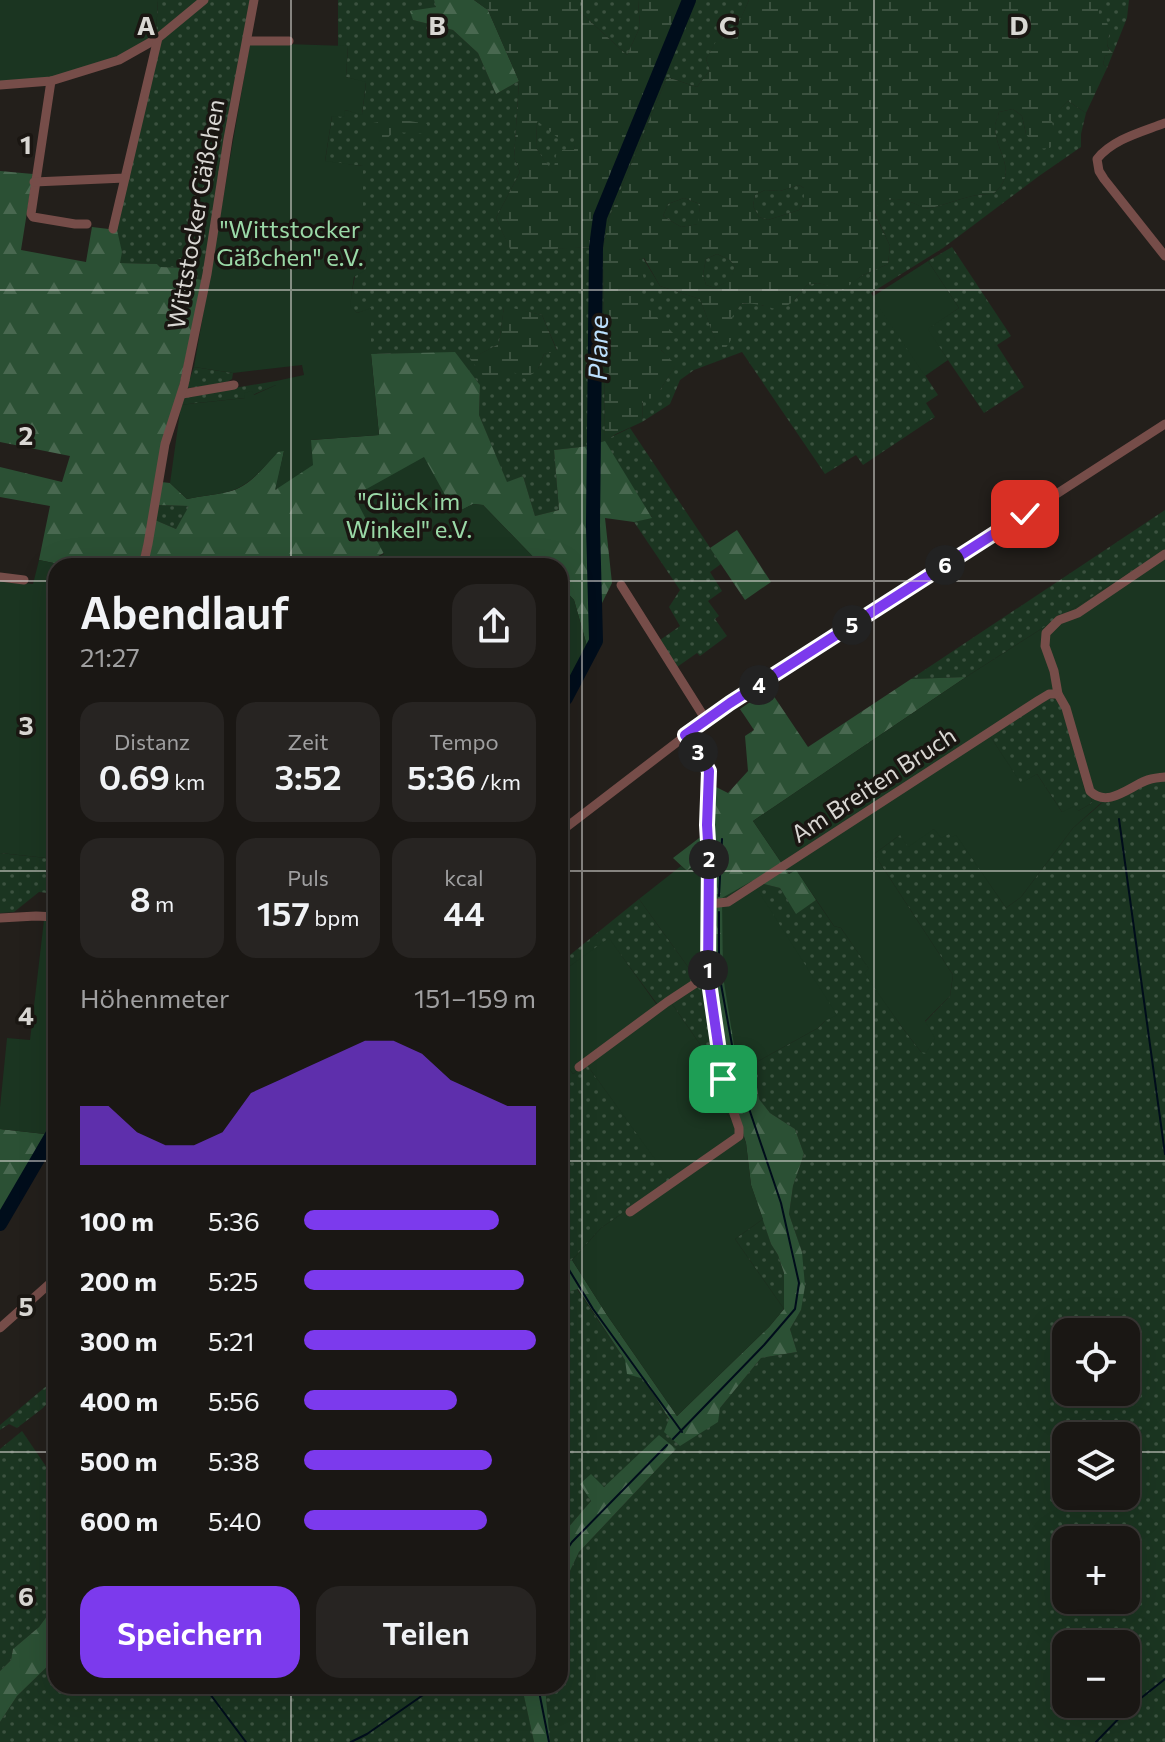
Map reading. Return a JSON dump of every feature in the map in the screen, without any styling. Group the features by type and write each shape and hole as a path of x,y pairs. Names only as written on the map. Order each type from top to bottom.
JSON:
{"street":[{"path":"0,85 51,81 119,60 158,38 204,0"},
{"name":"Wittstocker Gäßchen","path":"145,558 165,444 182,394 207,274 254,0"},
{"path":"113,229 158,38"},
{"path":"248,41 289,41"},
{"path":"51,81 34,182 33,217 87,224"},
{"path":"1165,123 1131,136 1097,159 1104,179 1165,256"},
{"path":"34,182 125,178"},
{"path":"182,394 234,385"},
{"path":"568,826 706,720 1165,424"},
{"path":"1165,554 1078,613 1059,620 1045,638 1058,694 1066,708 1087,785 1094,796 1111,797 1148,780 1165,777"},
{"path":"0,577 24,580"},
{"path":"621,585 706,720"},
{"name":"Am Breiten Bruch","path":"709,904 728,902 1039,700 1049,694 1058,694"},
{"path":"630,1212 739,1136 720,1061 708,975 709,771 685,735"},
{"path":"0,918 48,917"},
{"path":"579,1067 708,975"},
{"path":"0,1328 48,1285"}],"green space":[{"path":"0,0 158,0 156,34 121,55 50,78 0,82"},
{"path":"158,0 250,0 203,280 191,278 191,268 120,263 117,230 159,43 156,34"},
{"path":"338,0 434,0 437,6 413,20 453,30 478,53 496,94 519,81 514,158 520,172 496,218 511,250 596,247 601,217 690,0 749,0 731,41 718,39 706,59 710,70 697,87 667,77 609,218 603,249 605,440 630,428 721,564 710,572 722,591 708,601 719,616 715,619 727,636 700,656 697,653 677,667 660,640 680,626 669,607 680,590 634,522 652,517 589,446 554,450 559,510 535,516 523,476 507,483 479,415 480,385 455,353 371,354 371,309 357,313 349,306 363,238 363,166 325,162 332,116 345,110 362,114 366,83 346,77 348,47 338,46","holes":["504,307 542,315 557,350 544,354 538,369 511,371 471,359 499,344"]},
{"path":"434,0 474,0 488,10 519,81 496,94 478,53 453,30 413,20 410,11 436,7"},
{"path":"474,0 580,0 580,12 627,55 640,27 638,0 688,0 599,217 595,247 511,251 496,218 520,172 514,158 519,81 488,10","holes":["537,121 557,137 576,136 574,150 557,150 553,173 536,148"]},
{"path":"580,0 638,0 640,27 627,55 580,12"},
{"path":"749,0 1099,0 1099,14 1106,17 1108,46 1113,53 1105,56 1103,64 1107,68 1086,113 1068,101 1051,119 1057,139 1050,148 1036,149 1026,134 1022,116 1013,109 999,112 996,135 1006,169 1001,186 993,194 975,195 925,209 898,199 885,201 873,210 890,246 888,264 863,275 843,290 818,283 807,285 793,302 780,310 741,304 732,317 735,334 721,355 700,299 660,286 644,258 639,260 646,287 629,289 674,334 661,350 676,365 660,390 660,398 643,399 642,422 605,441 603,249 609,218 667,77 697,87 710,70 706,59 718,38 731,40","holes":["799,185 804,188 804,203 799,210 768,220 759,217 753,206 755,195 765,190 780,191","684,198 700,204 698,224 681,227 663,216 668,204","717,254 730,260 735,267 730,280 715,288 706,285 703,274 706,259"]},
{"path":"1099,0 1129,0 1127,18 1113,53 1108,47 1109,35 1099,14"},
{"name":"\"Wittstocker Gäßchen\" e.V.","path":"250,43 348,46 346,77 366,82 362,115 345,110 344,117 332,116 325,161 363,166 363,238 368,243 364,271 354,277 350,306 357,313 371,308 371,354 379,435 311,440 313,465 275,490 284,451 278,452 255,476 235,490 187,499 170,483 179,405 245,398 244,393 252,391 254,395 276,385 276,381 304,375 302,365 233,373 194,367"},
{"path":"1113,53 1107,68 1103,64 1105,56"},
{"path":"1068,101 1086,113 1081,147 943,248 871,293 938,395 926,403 935,417 863,465 856,455 825,474 742,352 694,370 680,380 670,404 642,422 643,399 660,390 675,366 661,350 629,288 639,260 643,258 660,286 700,299 721,354 732,316 741,304 756,302 763,306 793,302 807,285 818,283 843,289 863,275 888,264 890,246 873,209 879,204 898,199 925,209 975,195 993,194 1001,186 1006,169 996,135 999,112 1013,109 1022,116 1026,134 1050,119"},
{"path":"398,119 427,124 429,134 394,132 379,146 367,135 367,124"},
{"path":"537,120 577,136 574,150 553,174 536,148"},
{"path":"0,171 33,174 21,250 86,262 92,227 117,230 122,252 120,263 191,268 191,278 203,280 141,558 39,560 50,506 0,497 0,467 62,482 70,456 0,442"},
{"path":"799,185 804,188 804,203 799,210 768,220 759,217 753,206 755,195 765,190 780,191"},
{"path":"684,198 700,204 699,224 681,227 663,216 668,204"},
{"path":"952,247 1011,336 997,345 1024,387 984,413 927,329 959,308 928,261"},
{"path":"717,254 730,260 735,267 731,280 715,288 706,285 703,274 706,259"},
{"path":"928,261 959,308 928,329 948,360 925,376 872,297"},
{"path":"504,306 542,315 557,351 544,354 538,369 526,379 511,371 492,387 470,359 499,344"},
{"path":"455,352 480,385 479,415 507,482 523,476 535,516 559,510 554,450 605,441 652,518 634,522 605,518 612,583 598,611 597,638 587,646 574,600 568,594 568,558 534,558 483,505 473,504 375,558 148,558 155,520 176,529 189,506 157,505 161,482 170,483 187,499 235,490 262,470 278,451 284,451 276,490 311,440 379,435 371,354"},
{"path":"194,367 233,373 232,379 225,383 189,388"},
{"path":"276,381 276,385 245,398 179,405 181,399 187,396"},
{"name":"\"Glück im Winkel\" e.V.","path":"424,457 455,513 473,504 483,505 534,558 376,558 384,554 354,496"},
{"path":"157,505 190,506 176,529 155,520"},
{"path":"1165,510 1165,550 966,677 911,679"},
{"path":"737,530 771,582 745,600 710,548"},
{"path":"1165,550 1165,780 1139,786 1101,803 1073,828 1021,897 1006,908 956,835 941,838 934,829 908,847 900,835 874,854 953,975 950,996 925,1021 935,1038 926,1053 921,1052 864,973 869,969 841,928 834,926 796,870 789,874 753,821 966,677","holes":["1050,698 1062,707 1085,791 1092,803 1078,811 1075,806 1062,812 1037,774 1021,783 990,736"]},
{"path":"39,560 48,562 48,858 0,853 0,581 33,584"},
{"path":"568,594 574,600 587,646 568,682"},
{"path":"597,638 603,642 568,705 568,682 587,646"},
{"path":"966,677 753,821 789,874 796,869 816,900 796,914 780,888 752,881 737,1069 753,1064 759,1099 770,1113 795,1129 804,1154 793,1186 789,1214 802,1252 805,1286 801,1310 790,1329 797,1352 761,1358 720,1408 718,1422 680,1446 664,1432 669,1419 644,1379 627,1374 625,1360 578,1289 568,1289 568,1262 572,1260 677,1416 784,1309 784,1273 751,1185 746,1143 728,1083 710,975 706,855 687,871 673,858 711,829 712,785 728,793 748,771 745,736 754,730 740,709 769,689 808,747 911,679"},
{"path":"1050,698 1062,707 1085,791 1091,798 1092,803 1078,811 1062,812 1037,774 1021,784 990,736"},
{"path":"1165,780 1165,1742 550,1742 546,1694 568,1694 568,1575 579,1552 676,1449 603,1487 590,1475 591,1501 568,1528 568,1279 571,1291 577,1289 625,1360 644,1379 669,1420 720,1408 761,1358 797,1352 790,1329 801,1310 802,1252 789,1214 793,1186 804,1154 795,1129 770,1113 759,1099 753,1064 818,1028 825,1021 752,881 780,888 796,913 816,900 834,926 841,928 870,970 865,973 921,1052 925,1022 950,996 953,975 874,854 900,835 935,829 956,834 1006,908 1021,897 1073,828 1102,803 1139,786"},
{"path":"0,853 48,858 48,893 39,892 14,912 0,913"},
{"path":"706,855 705,972 696,978 639,899 681,866 687,871"},
{"path":"752,881 837,1015 738,1070 723,976 722,898"},
{"path":"639,899 696,978 705,972 728,1083 744,1138 690,1060 704,1050 668,998 658,1005 609,939 568,967 568,957"},
{"path":"44,920 48,921 48,1134 0,1129 7,1038 30,1040"},
{"path":"609,938 657,1005 668,998 704,1050 690,1061 746,1143 751,1185 763,1219 735,1239 784,1309 677,1416 572,1260 601,1228 670,1180 587,1065 573,1074 568,1067 568,967"},
{"path":"587,1065 671,1180 601,1228 568,1262 568,1067 573,1074"},
{"path":"0,1129 48,1134 48,1146 0,1231"},
{"path":"763,1219 784,1273 784,1309 735,1239"},
{"path":"48,1385 48,1403 43,1408 17,1428 9,1424 0,1430 0,1425"},
{"path":"22,1431 48,1469 48,1615 39,1627 13,1649 11,1660 0,1671 0,1449"},
{"path":"659,1435 676,1449 579,1552 568,1575 568,1528 591,1501 580,1484 591,1474 604,1487"},
{"path":"48,1615 48,1666 17,1696 0,1722 0,1671 11,1660 13,1649 39,1627"},
{"path":"48,1666 48,1694 524,1694 534,1742 0,1742 0,1722 17,1696"},
{"path":"524,1694 546,1694 550,1742 534,1742"}],"waterway":[{"name":"Plane","path":"568,694 596,641 593,526 596,247 600,217 689,0"},
{"path":"1119,819 1165,1154"},
{"path":"719,896 722,839"},
{"path":"719,912 719,973 736,1067"},
{"path":"673,1439 795,1309 799,1283 781,1203 739,1079"},
{"name":"Plane","path":"0,1224 48,1142"},
{"path":"568,1268 593,1309 682,1432"},
{"path":"568,1548 667,1445"},
{"path":"1096,1742 1131,1706 1165,1679"},
{"path":"210,1694 246,1742"},
{"path":"351,1742 424,1694"},
{"path":"540,1694 549,1742"}],"route":[{"path":"723,1079 708,975 709,771 685,735 1025,514"}]}
